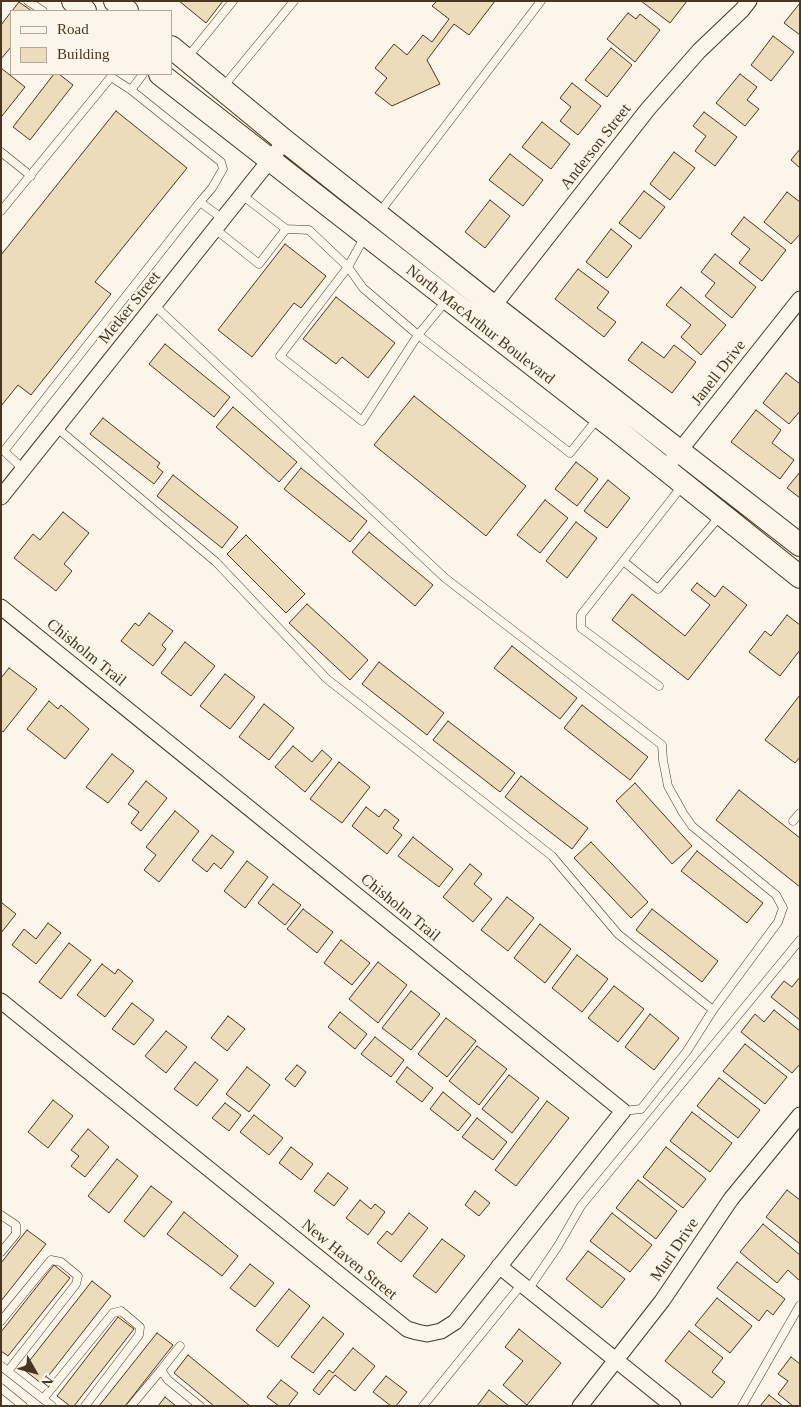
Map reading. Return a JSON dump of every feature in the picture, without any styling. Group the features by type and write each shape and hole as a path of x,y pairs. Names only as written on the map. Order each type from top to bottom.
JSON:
{"main road":[{"name":"North MacArthur Boulevard","path":"176,58 222,89 493,306 800,545"},
{"path":"176,58 216,97 252,114"},
{"name":"North MacArthur Boulevard","path":"161,75 599,417 800,577"}],"street":[{"name":"Anderson Street","path":"479,324 648,109 699,51 749,1"},
{"name":"Metker Street","path":"1,497 285,141"},
{"name":"Janell Drive","path":"665,469 800,299"},
{"name":"Chisholm Trail","path":"1,607 622,1111"},
{"name":"New Haven Street","path":"1,1001 407,1329 426,1334 440,1331 455,1322 498,1266"},
{"path":"622,1111 498,1266 673,1406"},
{"name":"Murl Drive","path":"580,1406 662,1301 731,1200 800,1115"}],"lane":[{"path":"28,1 42,10"},
{"path":"176,58 233,1"},
{"path":"222,89 294,1"},
{"path":"378,214 541,1"},
{"path":"1,211 31,176 109,75 131,90 220,162 223,169 212,188 4,451 23,470"},
{"path":"131,90 142,75"},
{"path":"1,152 31,176"},
{"path":"242,195 286,229 309,230 348,267 363,288 418,335 570,453 599,417"},
{"path":"200,202 259,264 286,229"},
{"path":"365,235 348,267 280,356 362,421 418,335 448,299"},
{"path":"154,305 445,578 662,745 668,786 692,826 776,895 782,908 778,922 713,1010 686,1051 641,1109 622,1111"},
{"path":"57,428 216,562 327,679 552,856 618,934 713,1010"},
{"path":"659,686 581,628 581,615 684,484"},
{"path":"623,561 658,589 722,515"},
{"path":"794,821 800,813"},
{"path":"423,1406 558,1246 581,1206 800,940"},
{"path":"1,1214 16,1225 16,1234 1,1252"},
{"path":"1,1321 51,1260 61,1262 78,1276 76,1284 8,1371"},
{"path":"742,1406 800,1304"},
{"path":"43,1399 113,1313 121,1311 140,1327 139,1335 85,1406"},
{"path":"131,1406 180,1346"},
{"path":"1,1366 52,1406"},
{"path":"161,1370 168,1380 200,1406"},
{"path":"1,1388 23,1406"}],"building":[{"path":"179,1 223,1 206,23"},
{"path":"437,1 495,1 469,35 454,24 427,60 440,84 392,106 375,93 387,78 375,68 394,44 407,55 423,35 432,42 449,19 432,6"},
{"path":"641,1 687,1 670,23"},
{"path":"19,2 31,10 13,10"},
{"path":"800,3 800,35 784,23"},
{"path":"10,13 10,48 1,59 1,25"},
{"path":"628,13 636,19 640,14 660,30 635,62 607,39"},
{"path":"773,36 794,52 771,81 751,65"},
{"path":"611,48 632,65 607,97 585,80"},
{"path":"1,68 25,87 2,116 1,115"},
{"path":"740,74 757,87 747,100 759,109 745,126 716,103"},
{"path":"53,75 60,75 73,85 30,140 13,127"},
{"path":"572,83 601,106 578,135 560,121 571,107 560,98"},
{"path":"116,111 187,168 95,282 111,294 31,395 18,385 1,406 1,255"},
{"path":"704,112 737,137 715,166 695,151 706,136 693,126"},
{"path":"542,122 570,144 551,169 522,147"},
{"path":"800,149 800,168 791,160"},
{"path":"674,152 695,168 670,200 650,184"},
{"path":"510,154 543,180 523,206 489,180"},
{"path":"644,191 665,207 640,239 619,223"},
{"path":"787,192 800,202 800,234 791,244 764,222"},
{"path":"490,200 510,216 485,248 465,232"},
{"path":"744,217 786,250 762,281 739,263 750,249 731,234"},
{"path":"611,229 632,246 607,278 586,262"},
{"path":"285,244 326,276 301,308 294,303 252,357 218,330"},
{"path":"715,254 756,287 732,318 705,296 715,283 701,272"},
{"path":"578,269 609,292 597,308 616,322 604,337 555,299"},
{"path":"681,287 726,325 701,355 681,337 691,325 666,305"},
{"path":"336,297 395,343 368,378 342,357 336,364 303,339"},
{"path":"642,342 664,358 674,345 696,362 672,393 628,360"},
{"path":"165,344 230,397 214,417 149,364"},
{"path":"786,373 800,384 800,411 789,424 763,403"},
{"path":"414,396 526,486 486,536 374,445"},
{"path":"233,407 297,462 279,482 216,427"},
{"path":"756,410 781,430 772,443 794,460 780,479 731,442"},
{"path":"103,418 160,463 157,467 163,472 154,484 90,434"},
{"path":"576,462 598,479 577,506 555,489"},
{"path":"301,468 367,521 350,542 284,489"},
{"path":"800,472 800,498 787,488"},
{"path":"173,475 238,527 222,548 157,496"},
{"path":"608,480 630,498 607,528 584,511"},
{"path":"545,500 568,518 540,553 517,535"},
{"path":"63,512 89,533 64,564 72,571 56,591 14,558 33,534 40,540"},
{"path":"576,522 597,538 567,578 546,561"},
{"path":"369,532 433,585 415,606 352,552"},
{"path":"246,535 305,594 286,613 227,554"},
{"path":"697,583 715,597 723,586 747,605 688,680 612,620 632,594 685,636 710,605 691,590"},
{"path":"307,604 368,660 350,680 289,623"},
{"path":"149,613 173,631 162,645 166,649 153,666 121,641 135,623 139,626"},
{"path":"787,615 800,625 800,650 780,676 749,652 765,631 771,636"},
{"path":"185,642 215,666 191,696 161,673"},
{"path":"512,646 577,698 560,719 494,668"},
{"path":"379,662 444,713 427,735 362,684"},
{"path":"9,668 37,689 3,732 1,731 1,678"},
{"path":"225,674 255,697 230,729 200,706"},
{"path":"800,695 800,757 795,763 765,740"},
{"path":"49,701 58,709 61,705 89,729 65,759 27,729"},
{"path":"264,704 294,728 269,760 239,737"},
{"path":"582,705 648,757 630,780 564,728"},
{"path":"448,721 515,773 500,792 433,740"},
{"path":"293,746 312,762 322,750 332,759 305,792 275,767"},
{"path":"112,754 134,771 108,803 86,787"},
{"path":"339,762 370,787 342,823 310,799"},
{"path":"521,776 588,828 572,849 505,797"},
{"path":"146,781 167,798 141,831 131,823 139,812 128,804"},
{"path":"635,783 692,846 672,864 616,801"},
{"path":"739,790 800,838 800,887 716,820"},
{"path":"366,807 379,817 385,809 399,820 393,828 402,835 387,854 352,826"},
{"path":"175,811 199,831 159,882 144,870 156,855 146,847"},
{"path":"212,835 234,852 221,869 214,863 207,872 192,860"},
{"path":"413,837 453,869 439,887 398,856"},
{"path":"591,842 648,902 631,918 574,858"},
{"path":"697,851 763,903 747,923 681,871"},
{"path":"247,861 268,877 245,908 224,891"},
{"path":"470,864 482,874 474,884 492,899 473,922 443,897"},
{"path":"273,884 301,905 285,925 258,903"},
{"path":"507,897 534,918 508,951 481,930"},
{"path":"1,904 16,914 1,933"},
{"path":"303,909 333,932 317,953 287,929"},
{"path":"652,909 718,961 702,982 636,930"},
{"path":"48,923 61,933 36,964 12,945 24,929 36,939"},
{"path":"540,924 571,949 545,983 514,958"},
{"path":"341,940 370,963 352,985 324,963"},
{"path":"69,943 91,960 61,999 39,982"},
{"path":"577,955 608,979 582,1012 552,988"},
{"path":"378,962 407,985 378,1023 349,999"},
{"path":"102,964 115,974 118,969 133,981 105,1017 77,995"},
{"path":"800,977 800,1020 771,997 784,981 792,987"},
{"path":"614,986 644,1009 618,1042 588,1018"},
{"path":"411,991 440,1014 411,1050 382,1028"},
{"path":"132,1003 154,1020 134,1045 112,1029"},
{"path":"774,1010 800,1031 800,1064 792,1073 741,1032 755,1014 764,1022"},
{"path":"340,1012 367,1034 355,1049 328,1027"},
{"path":"650,1014 679,1038 654,1070 625,1047"},
{"path":"228,1016 245,1029 227,1051 211,1038"},
{"path":"446,1018 476,1041 447,1077 418,1054"},
{"path":"166,1031 187,1047 166,1073 145,1056"},
{"path":"375,1037 404,1060 391,1077 361,1054"},
{"path":"745,1044 787,1077 765,1104 723,1071"},
{"path":"477,1046 507,1069 479,1105 449,1081"},
{"path":"195,1062 218,1080 197,1106 174,1089"},
{"path":"297,1065 306,1072 295,1087 285,1079"},
{"path":"247,1067 270,1085 249,1112 226,1094"},
{"path":"407,1067 433,1088 422,1102 396,1082"},
{"path":"509,1075 539,1098 512,1133 482,1109"},
{"path":"719,1078 760,1110 738,1138 697,1106"},
{"path":"443,1092 471,1115 458,1131 430,1109"},
{"path":"53,1100 73,1116 48,1148 28,1132"},
{"path":"547,1101 569,1118 516,1186 495,1170"},
{"path":"225,1103 241,1115 229,1131 212,1118"},
{"path":"692,1112 732,1143 710,1172 670,1141"},
{"path":"254,1115 283,1138 269,1155 240,1132"},
{"path":"477,1118 507,1142 493,1160 462,1137"},
{"path":"88,1129 109,1147 85,1177 71,1166 79,1156 71,1150"},
{"path":"291,1147 313,1164 301,1180 279,1163"},
{"path":"666,1147 706,1179 683,1208 643,1177"},
{"path":"117,1159 138,1176 109,1213 88,1196"},
{"path":"328,1173 348,1188 334,1206 314,1191"},
{"path":"638,1180 677,1211 656,1239 616,1208"},
{"path":"151,1186 172,1202 144,1237 124,1221"},
{"path":"787,1190 800,1200 800,1244 766,1217"},
{"path":"475,1191 490,1203 479,1216 465,1205"},
{"path":"360,1200 371,1209 375,1204 385,1212 368,1235 346,1218"},
{"path":"184,1212 238,1256 222,1276 167,1234"},
{"path":"409,1213 428,1228 401,1262 377,1243 387,1231 392,1235"},
{"path":"612,1213 652,1245 630,1272 590,1241"},
{"path":"763,1224 800,1255 800,1281 788,1270 777,1283 740,1252"},
{"path":"27,1230 46,1244 1,1301 1,1263"},
{"path":"442,1239 465,1256 436,1293 413,1276"},
{"path":"588,1251 625,1279 602,1308 566,1279"},
{"path":"737,1262 785,1299 773,1315 767,1310 759,1321 717,1288"},
{"path":"250,1264 274,1283 255,1307 230,1288"},
{"path":"54,1265 70,1278 8,1356 1,1351 1,1332"},
{"path":"92,1281 111,1296 42,1384 23,1369"},
{"path":"289,1289 310,1306 278,1347 256,1330"},
{"path":"717,1298 752,1326 730,1353 695,1325"},
{"path":"118,1317 134,1329 74,1406 70,1406 57,1396"},
{"path":"323,1317 344,1334 313,1373 291,1357"},
{"path":"519,1329 561,1363 527,1405 503,1385 523,1361 505,1347"},
{"path":"689,1331 723,1358 712,1372 725,1382 712,1398 665,1361"},
{"path":"157,1333 173,1345 125,1406 99,1406"},
{"path":"353,1348 375,1366 355,1391 335,1375 319,1395 313,1390 329,1370 333,1373"},
{"path":"188,1355 250,1406 214,1406 174,1373"},
{"path":"791,1357 800,1364 800,1406 793,1406 778,1394 788,1381 778,1374"},
{"path":"386,1376 407,1392 396,1406 391,1406 373,1392"},
{"path":"281,1380 298,1393 288,1406 279,1406 267,1397"},
{"path":"489,1390 509,1406 477,1406"},
{"path":"769,1395 783,1406 760,1406"},
{"path":"165,1397 176,1406 158,1406"}]}
